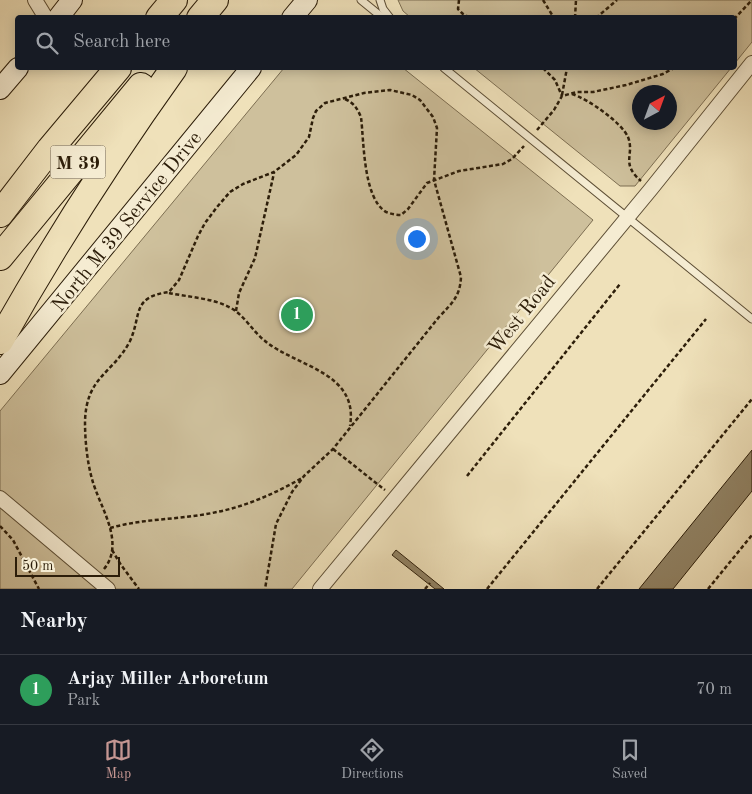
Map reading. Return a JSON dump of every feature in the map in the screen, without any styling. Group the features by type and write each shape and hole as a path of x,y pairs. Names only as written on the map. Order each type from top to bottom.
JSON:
{"highway":[{"path":"162,15 174,0"},
{"path":"202,15 215,0"},
{"path":"211,15 222,0"},
{"name":"M 39","path":"0,214 50,149 116,70"},
{"name":"M 39","path":"0,257 156,70"},
{"path":"0,341 40,270 91,188 173,70"},
{"path":"0,200 50,149"}],"main road":[{"path":"60,15 72,0"},
{"path":"294,15 307,0"},
{"path":"0,89 16,70"},
{"name":"North M 39 Service Drive","path":"0,374 250,70"}],"street":[{"path":"35,0 44,15"},
{"name":"West Road","path":"320,589 651,189 752,63"},
{"path":"0,498 108,589"}],"lane":[{"path":"362,0 380,15"},
{"path":"380,0 388,15"},
{"path":"447,70 752,319"}],"path":[{"path":"459,0 458,9 464,15"},
{"path":"543,0 552,15"},
{"path":"575,15 576,0"},
{"path":"600,15 617,0"},
{"path":"737,16 752,0"},
{"path":"545,70 555,80 562,96"},
{"path":"344,98 358,109 361,117 368,176 373,195 380,207 393,214 402,215 422,188 434,180 459,171 502,164 512,159 562,96 567,70"},
{"path":"562,96 626,85 670,70"},
{"path":"169,292 184,271 206,223 230,192 243,184 274,172 302,149 316,111 325,103 364,93 390,90 404,92 420,100 432,117 436,128 434,180 461,277 460,288 456,299 439,317 333,449 304,476 292,492 276,524 265,589"},
{"path":"571,94 592,104 622,127 628,138 628,160 631,169 651,189"},
{"path":"236,311 239,293 249,273 257,250 274,172"},
{"path":"467,476 620,284"},
{"path":"139,589 112,550 110,528 91,477 86,442 86,408 94,385 124,352 131,339 138,312 144,302 154,294 169,292 217,303 236,311 265,342 334,380 348,398 351,416 349,427"},
{"path":"487,589 706,319"},
{"path":"597,589 752,399"},
{"path":"333,449 396,498"},
{"path":"110,528 130,522 216,512 270,495 304,476"},
{"path":"0,526 13,540 39,589"},
{"path":"708,589 752,535"},
{"path":"425,589 430,583"}],"shaded area":[{"path":"398,0 752,0 752,42 737,61 737,15 408,15 403,11"},
{"path":"282,70 406,70 593,220 292,589 0,589 0,411"},
{"path":"476,70 729,70 635,186 620,186"}],"building":[{"path":"752,450 752,491 673,589 639,589"},
{"path":"396,550 444,589 435,589 392,555"}],"place":[{"name":"Arjay Miller Arboretum","path":"297,315"}]}
